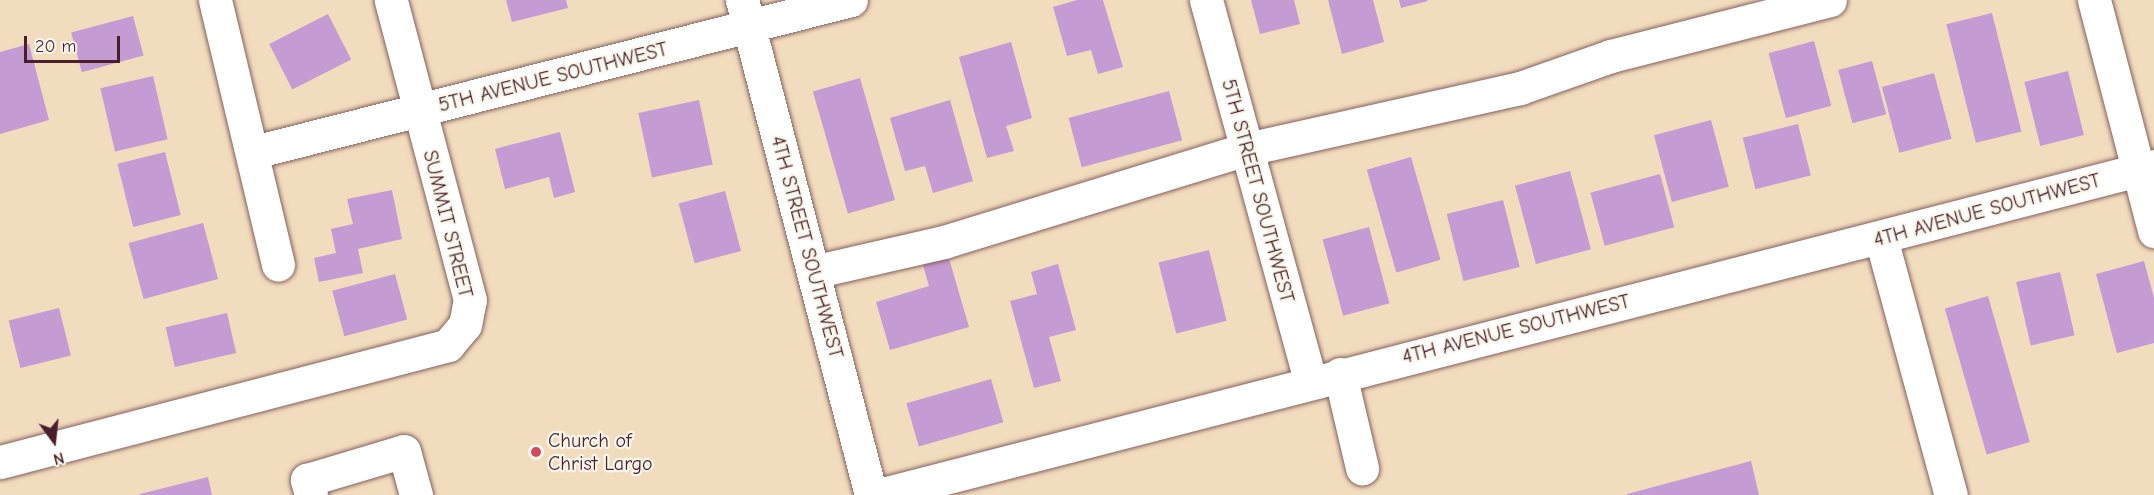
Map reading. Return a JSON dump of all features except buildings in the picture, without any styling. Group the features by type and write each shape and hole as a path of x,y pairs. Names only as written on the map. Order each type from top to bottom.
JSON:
{"street":[{"path":"215,0 254,152 278,265"},
{"name":"SUMMIT STREET","path":"0,462 448,345 465,325 470,300 391,0"},
{"name":"5TH AVENUE SOUTHWEST","path":"254,152 419,111 746,14 851,0"},
{"name":"5TH STREET SOUTHWEST","path":"1206,0 1247,149 1325,378 1362,468"},
{"path":"813,272 944,242 1247,149 1520,88 1611,56 1830,0"},
{"path":"2094,0 2147,168 2154,231"},
{"name":"4TH STREET SOUTHWEST","path":"746,14 871,495"},
{"name":"4TH AVENUE SOUTHWEST","path":"879,495 1325,378 1881,238 2147,168"},
{"path":"1881,238 1951,495"},
{"path":"311,495 307,480 404,451 416,495"}],"place":[{"name":"Church of Christ Largo","path":"536,452"}]}
